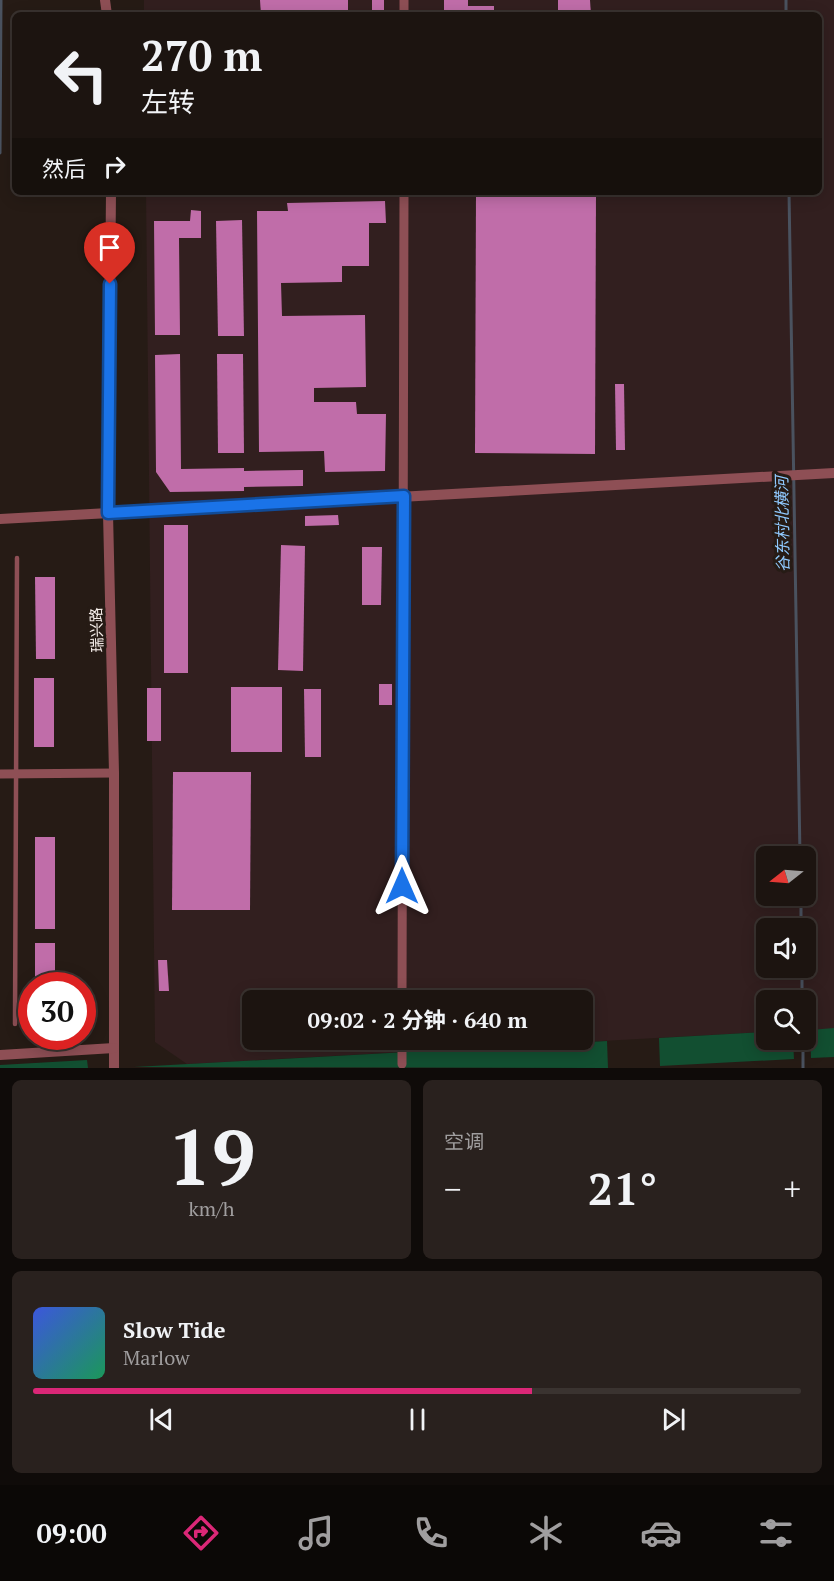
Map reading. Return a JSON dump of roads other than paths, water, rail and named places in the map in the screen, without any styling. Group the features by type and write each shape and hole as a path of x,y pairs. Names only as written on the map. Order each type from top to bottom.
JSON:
{"street":[{"name":"瑞兴路","path":"111,195 108,513 114,772 114,1068"},
{"path":"402,990 404,195"},
{"path":"4,519 834,473"},
{"path":"0,774 114,772"},
{"path":"2,1055 114,1048"},
{"path":"402,1050 402,1064"}],"lane":[{"path":"15,1024 17,558"}],"waterway":[{"path":"0,153 1,0"},
{"name":"谷东村北横河","path":"786,0 786,12"},
{"name":"谷东村北横河","path":"789,195 800,846"},
{"name":"谷东村北横河","path":"801,906 801,918"},
{"name":"谷东村北横河","path":"802,978 802,990"},
{"name":"谷东村北横河","path":"803,1050 803,1068"}]}
